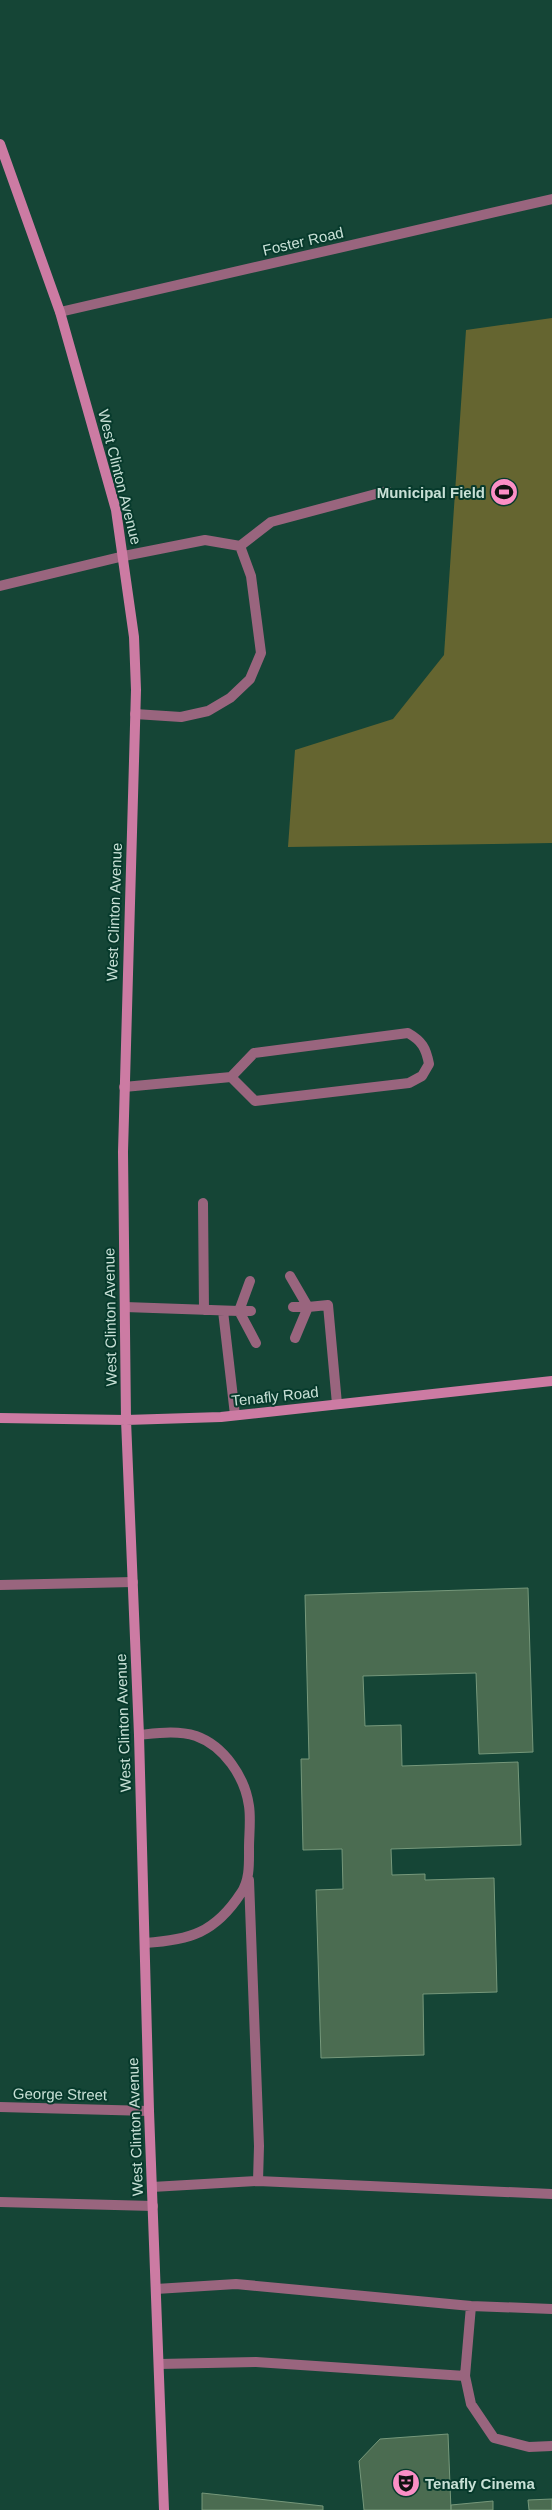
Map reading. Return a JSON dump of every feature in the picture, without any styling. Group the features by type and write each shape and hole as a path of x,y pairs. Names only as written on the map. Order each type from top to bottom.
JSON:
{"street":[{"name":"West Clinton Avenue","path":"0,144 60,312 116,510 134,637 135,714 124,1087 126,1420 139,1735 149,2111 164,2510"},
{"name":"Foster Road","path":"60,312 552,199"},
{"path":"0,586 124,556 205,540 240,546 271,522 388,491"},
{"path":"135,714 181,717 208,711 230,698 250,680 261,653 251,576 240,546"},
{"path":"124,1087 231,1077 254,1054 408,1033 419,1040 426,1050 429,1064 422,1076 409,1083 255,1101 231,1077"},
{"path":"204,1204 204,1310"},
{"path":"290,1276 308,1307"},
{"path":"238,1311 250,1280"},
{"path":"292,1307 328,1305 337,1404"},
{"path":"125,1307 251,1311"},
{"path":"295,1338 308,1307"},
{"path":"223,1311 235,1416"},
{"path":"238,1311 256,1343"},
{"name":"Tenafly Road","path":"0,1418 126,1420 235,1416 552,1381"},
{"path":"0,1585 133,1582"},
{"path":"139,1735 176,1732 196,1736 213,1744 225,1756 245,1790 249,1807 248,1874 259,2146 258,2181"},
{"path":"145,1943 178,1940 196,1935 212,1924 231,1906 243,1891 248,1874"},
{"name":"George Street","path":"0,2107 149,2111"},
{"path":"152,2186 258,2181 552,2194"},
{"path":"0,2202 153,2206"},
{"path":"156,2289 236,2284 470,2306 552,2309"},
{"path":"470,2306 465,2376 471,2404 494,2438 529,2447 552,2446"},
{"path":"159,2364 256,2362 465,2376"}],"shaded area":[{"name":"Municipal Field","path":"552,318 552,843 288,847 295,750 393,719 444,655 466,330"}],"building":[{"path":"528,1588 533,1752 479,1754 476,1673 363,1676 365,1726 401,1725 402,1766 518,1762 521,1845 391,1849 392,1875 425,1874 425,1880 494,1878 497,1992 423,1994 424,2055 321,2058 316,1890 343,1889 342,1849 303,1850 301,1759 309,1759 305,1595"},
{"name":"Tenafly Cinema","path":"448,2434 451,2510 364,2510 359,2461 380,2439"},
{"path":"202,2493 323,2506 323,2510 202,2510"},
{"path":"552,2499 552,2510 529,2510 528,2500"},
{"path":"493,2501 493,2510 451,2510 451,2505"}],"place":[{"name":"Municipal Field","path":"504,492"},
{"name":"Tenafly Cinema","path":"406,2483"}]}
